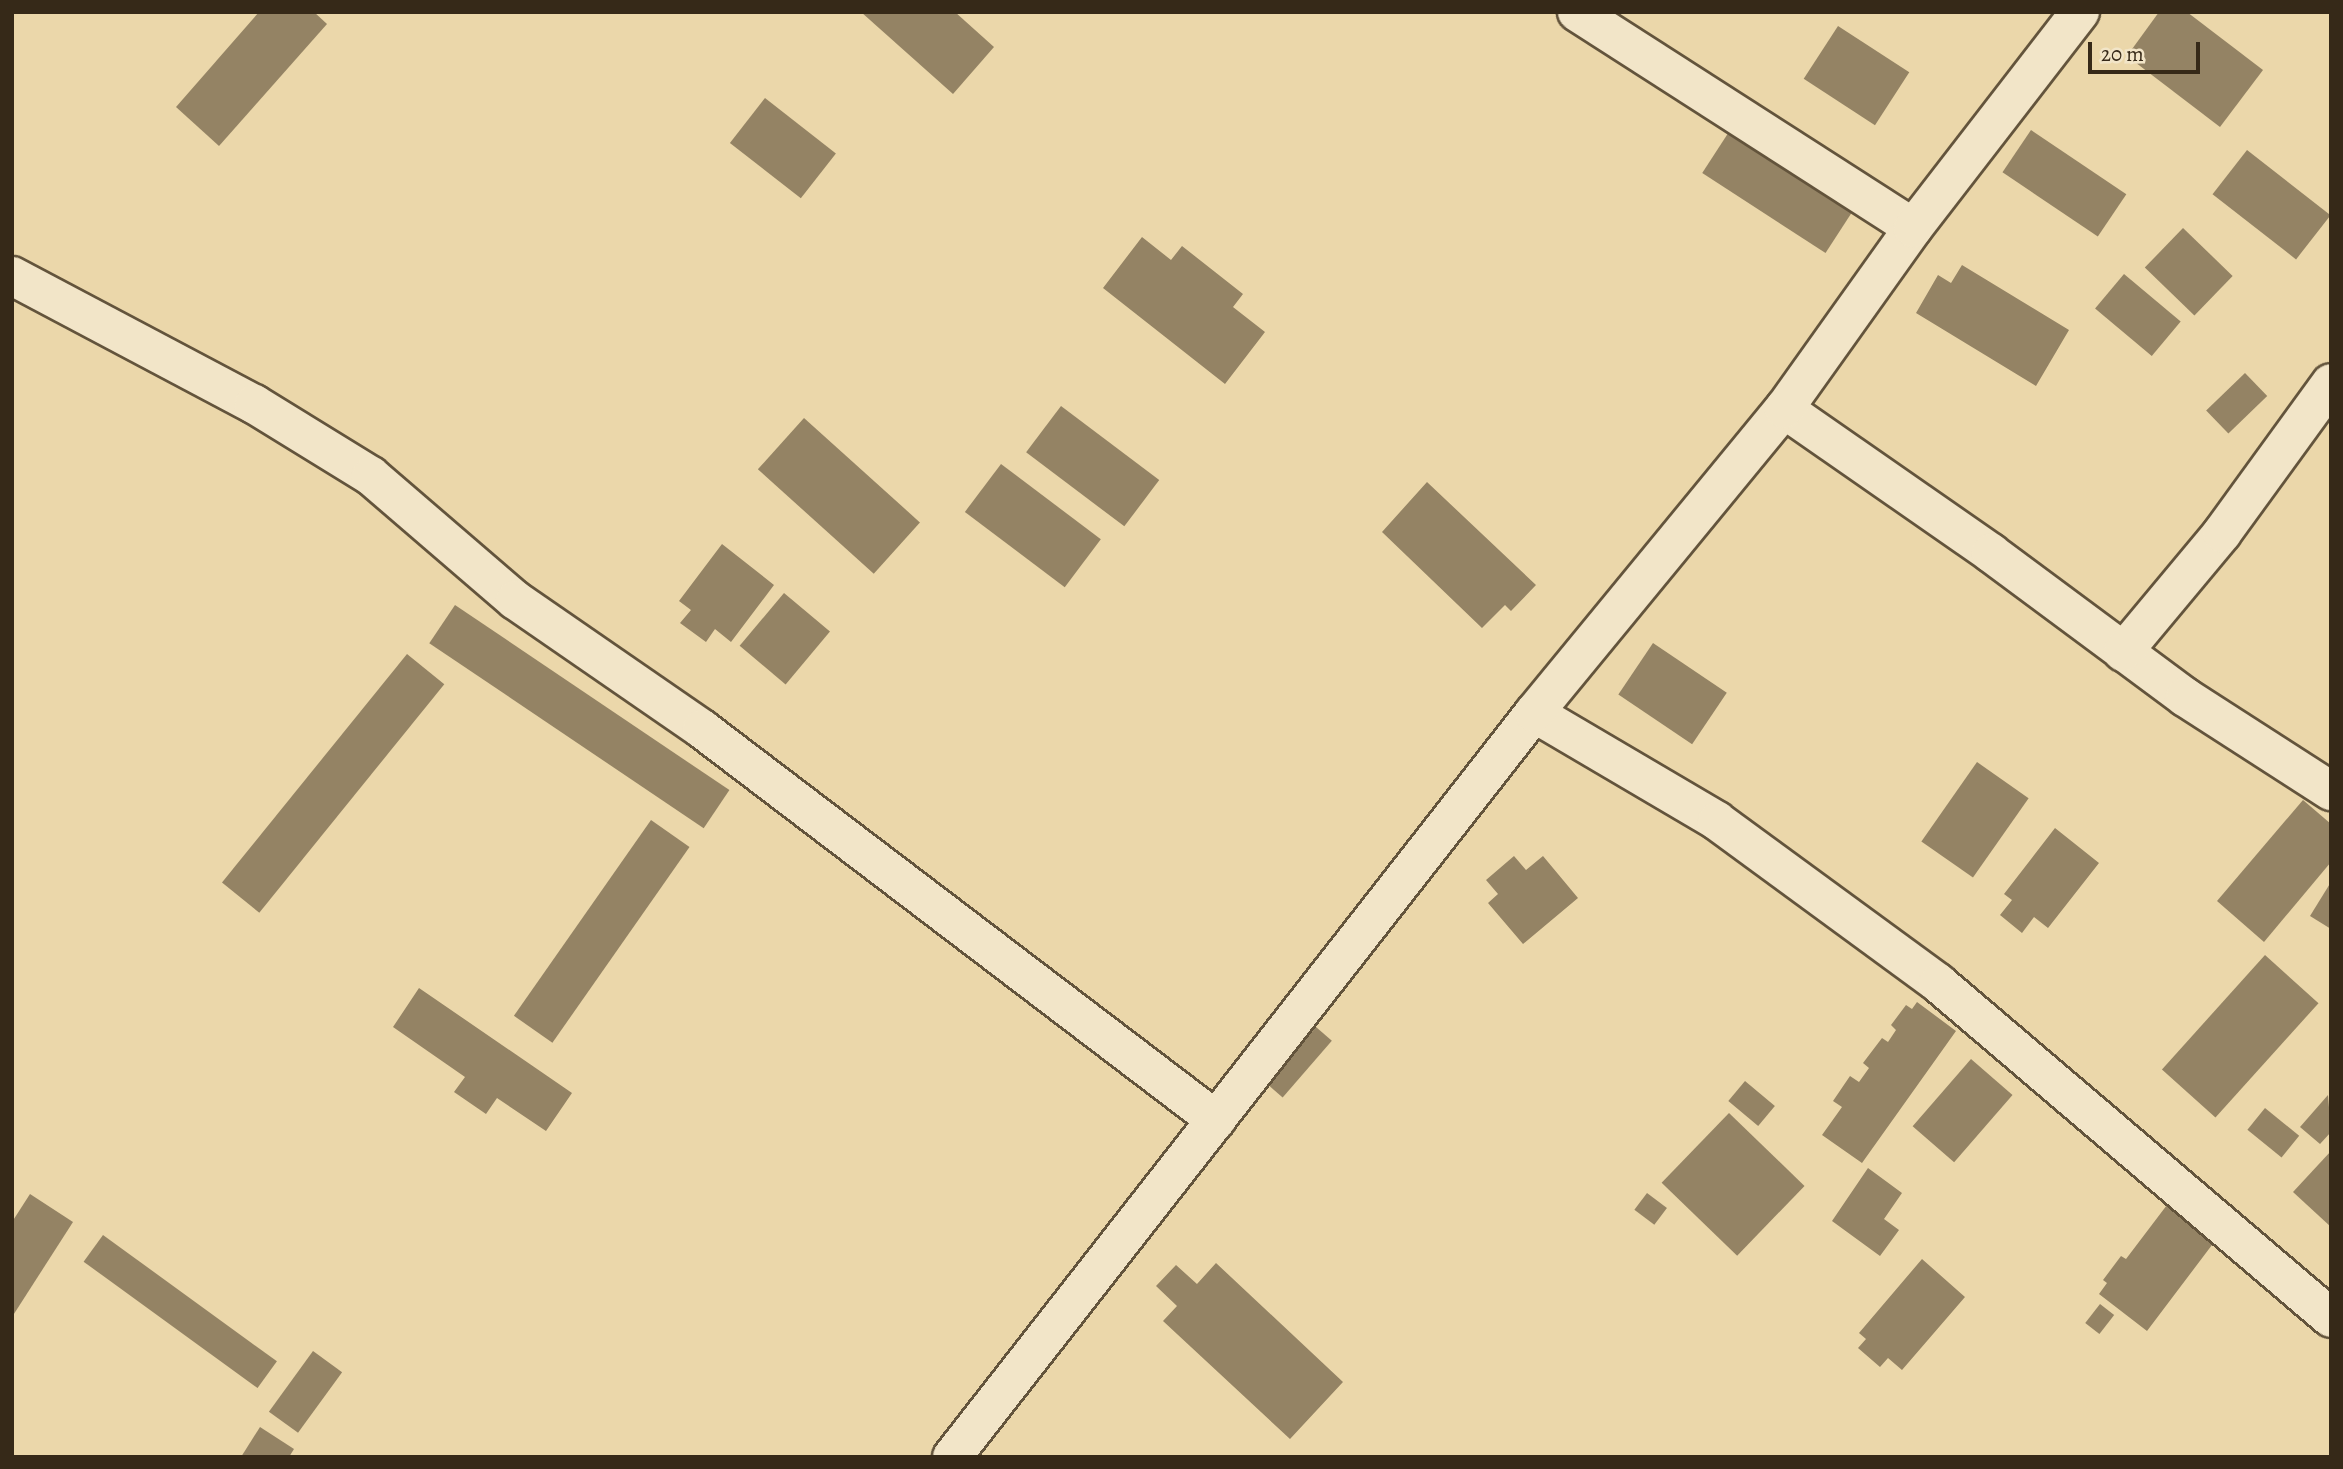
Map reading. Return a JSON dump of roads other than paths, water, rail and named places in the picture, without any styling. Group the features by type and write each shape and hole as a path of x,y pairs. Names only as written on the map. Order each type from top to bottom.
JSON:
{"street":[{"path":"1577,12 1913,228"},
{"path":"952,1457 1534,713 1784,409 1913,228 2080,12"},
{"path":"12,276 254,404 370,476 515,600 702,729 1216,1120"},
{"path":"2123,652 2222,533 2331,383"},
{"path":"1784,409 1991,553 2123,652 2331,791"},
{"path":"1534,713 1717,821 1938,983 2331,1318"}]}
